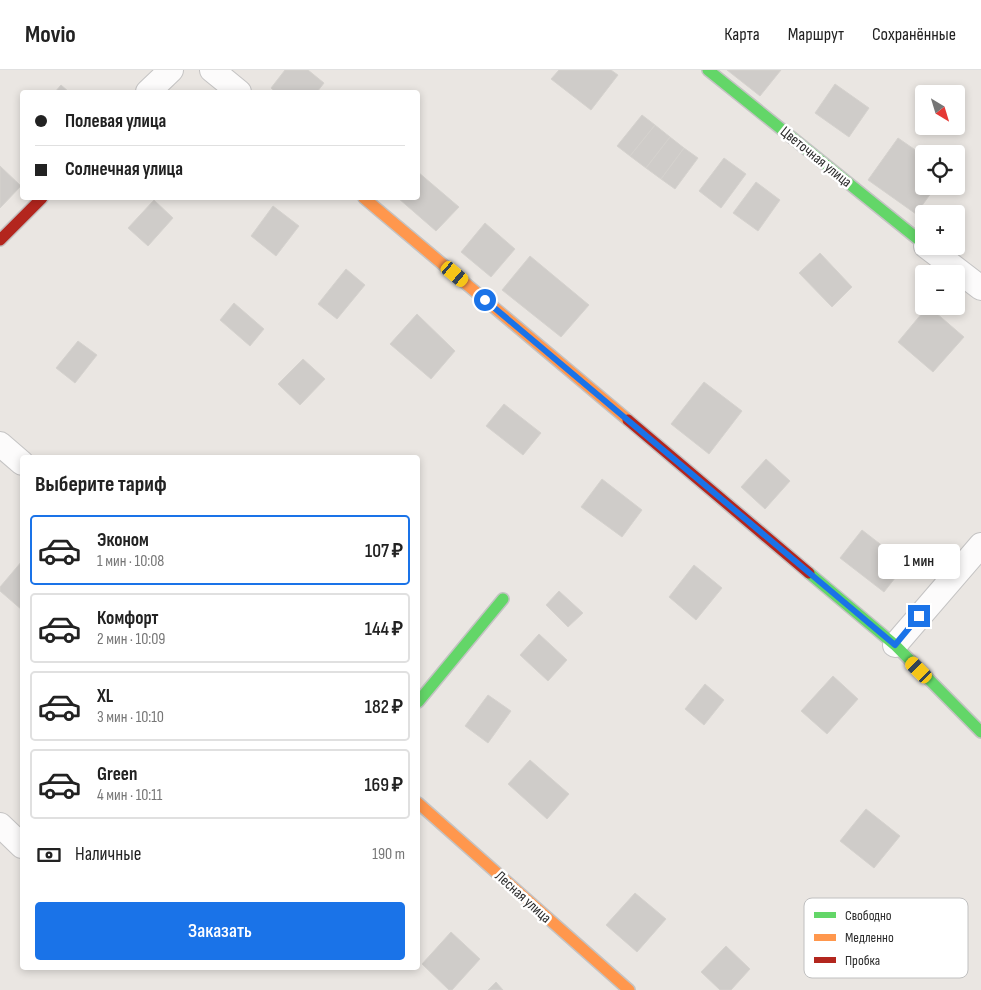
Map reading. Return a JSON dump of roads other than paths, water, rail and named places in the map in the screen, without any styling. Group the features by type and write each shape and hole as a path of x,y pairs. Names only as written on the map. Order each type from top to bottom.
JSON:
{"street":[{"path":"150,90 171,70"},
{"path":"212,70 237,90"},
{"name":"Цветочная улица","path":"708,70 915,237"},
{"path":"0,240 40,200"},
{"path":"366,200 895,645 981,732"},
{"name":"Цветочная улица","path":"938,255 981,288"},
{"path":"0,444 20,461"},
{"path":"895,645 981,544"},
{"path":"420,700 503,599"},
{"name":"Лесная улица","path":"420,805 628,990"},
{"path":"0,825 20,844"}]}
